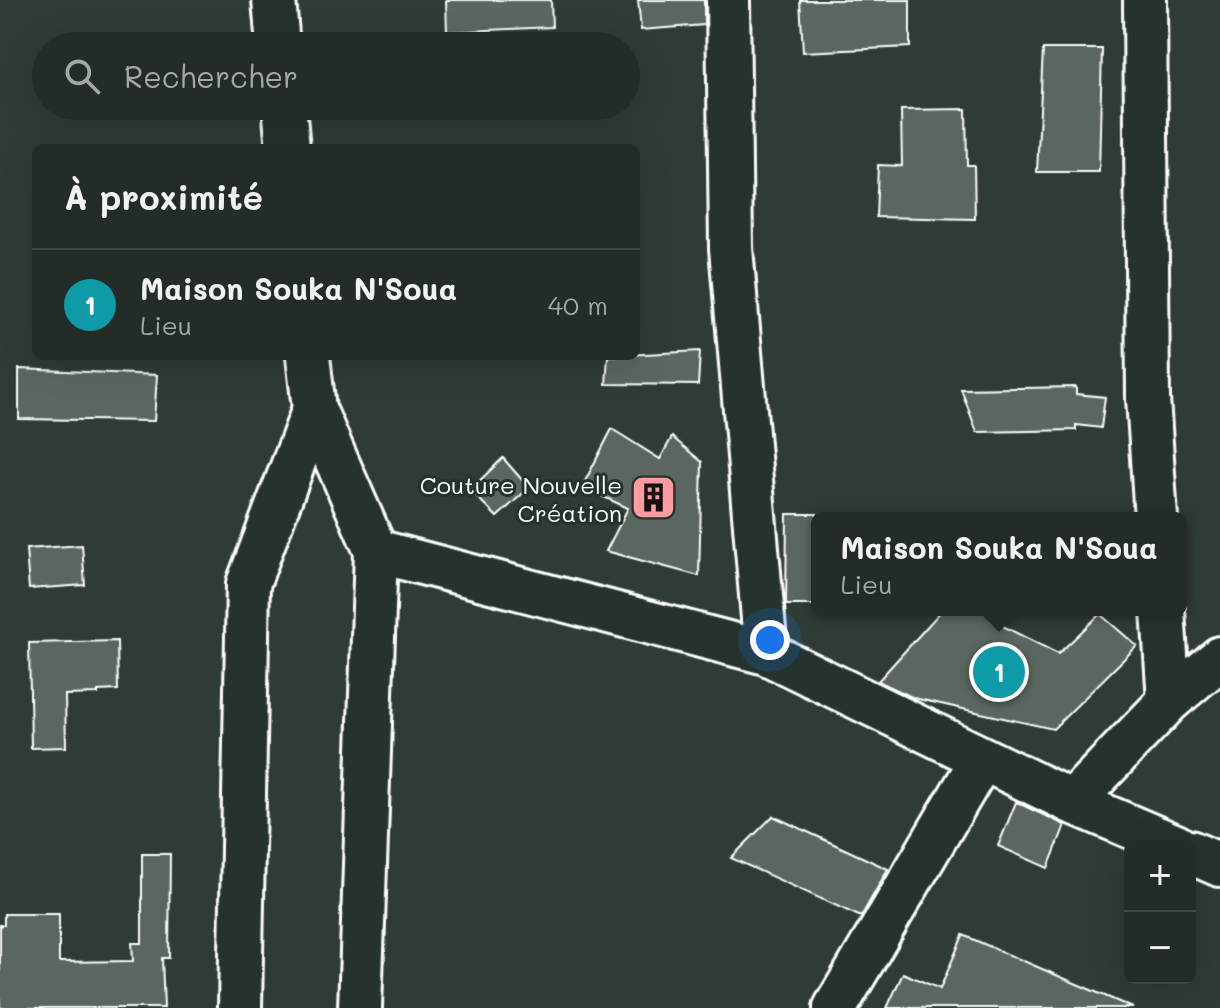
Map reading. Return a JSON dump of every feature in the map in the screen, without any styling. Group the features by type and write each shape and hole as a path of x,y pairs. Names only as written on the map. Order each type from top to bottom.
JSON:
{"street":[{"path":"274,0 277,32"},
{"path":"728,0 731,248 766,653"},
{"path":"1145,0 1148,398 1156,512"},
{"path":"285,120 288,144"},
{"path":"308,360 314,409 376,551 360,1008"},
{"path":"240,1008 248,584 314,409"},
{"path":"376,551 766,653 1072,802 1162,840"},
{"path":"1163,616 1169,701"},
{"path":"1072,802 1169,701 1220,658"},
{"path":"835,1008 982,759"},
{"path":"1196,855 1220,865"}],"building":[{"path":"446,0 551,0 552,27 447,32"},
{"path":"638,0 704,0 704,25 641,30"},
{"path":"800,0 910,0 910,47 803,52"},
{"path":"1043,49 1102,49 1099,172 1037,172"},
{"path":"966,109 967,165 974,165 975,219 876,217 878,165 902,166 901,110"},
{"path":"700,351 698,385 606,384 608,360 640,360 640,354"},
{"path":"19,369 157,375 154,421 19,419"},
{"path":"1076,387 1076,394 1105,397 1101,428 1076,425 1076,430 977,432 961,389"},
{"name":"Couture Nouvelle Création","path":"612,429 660,459 672,437 702,462 699,576 606,551 628,508 582,487"},
{"path":"503,458 529,488 497,517 470,490"},
{"path":"787,514 811,514 811,605 786,605"},
{"path":"82,545 85,585 29,589 26,549"},
{"path":"937,616 989,616 993,621 1058,654 1098,616 1102,616 1137,646 1053,729 914,698 878,681"},
{"path":"117,641 118,690 65,695 66,747 31,748 29,643"},
{"path":"1016,802 1065,825 1048,868 998,846"},
{"path":"773,816 888,869 861,917 731,858"},
{"path":"142,854 170,854 169,958 162,958 164,1008 0,1008 0,925 4,925 4,914 59,914 59,962 133,961 132,943 142,943"},
{"path":"963,935 1133,1008 887,1008 903,973 940,989"}],"place":[{"name":"Couture Nouvelle Création","path":"653,498"},
{"name":"Maison Souka N'Soua","path":"999,672"}]}
